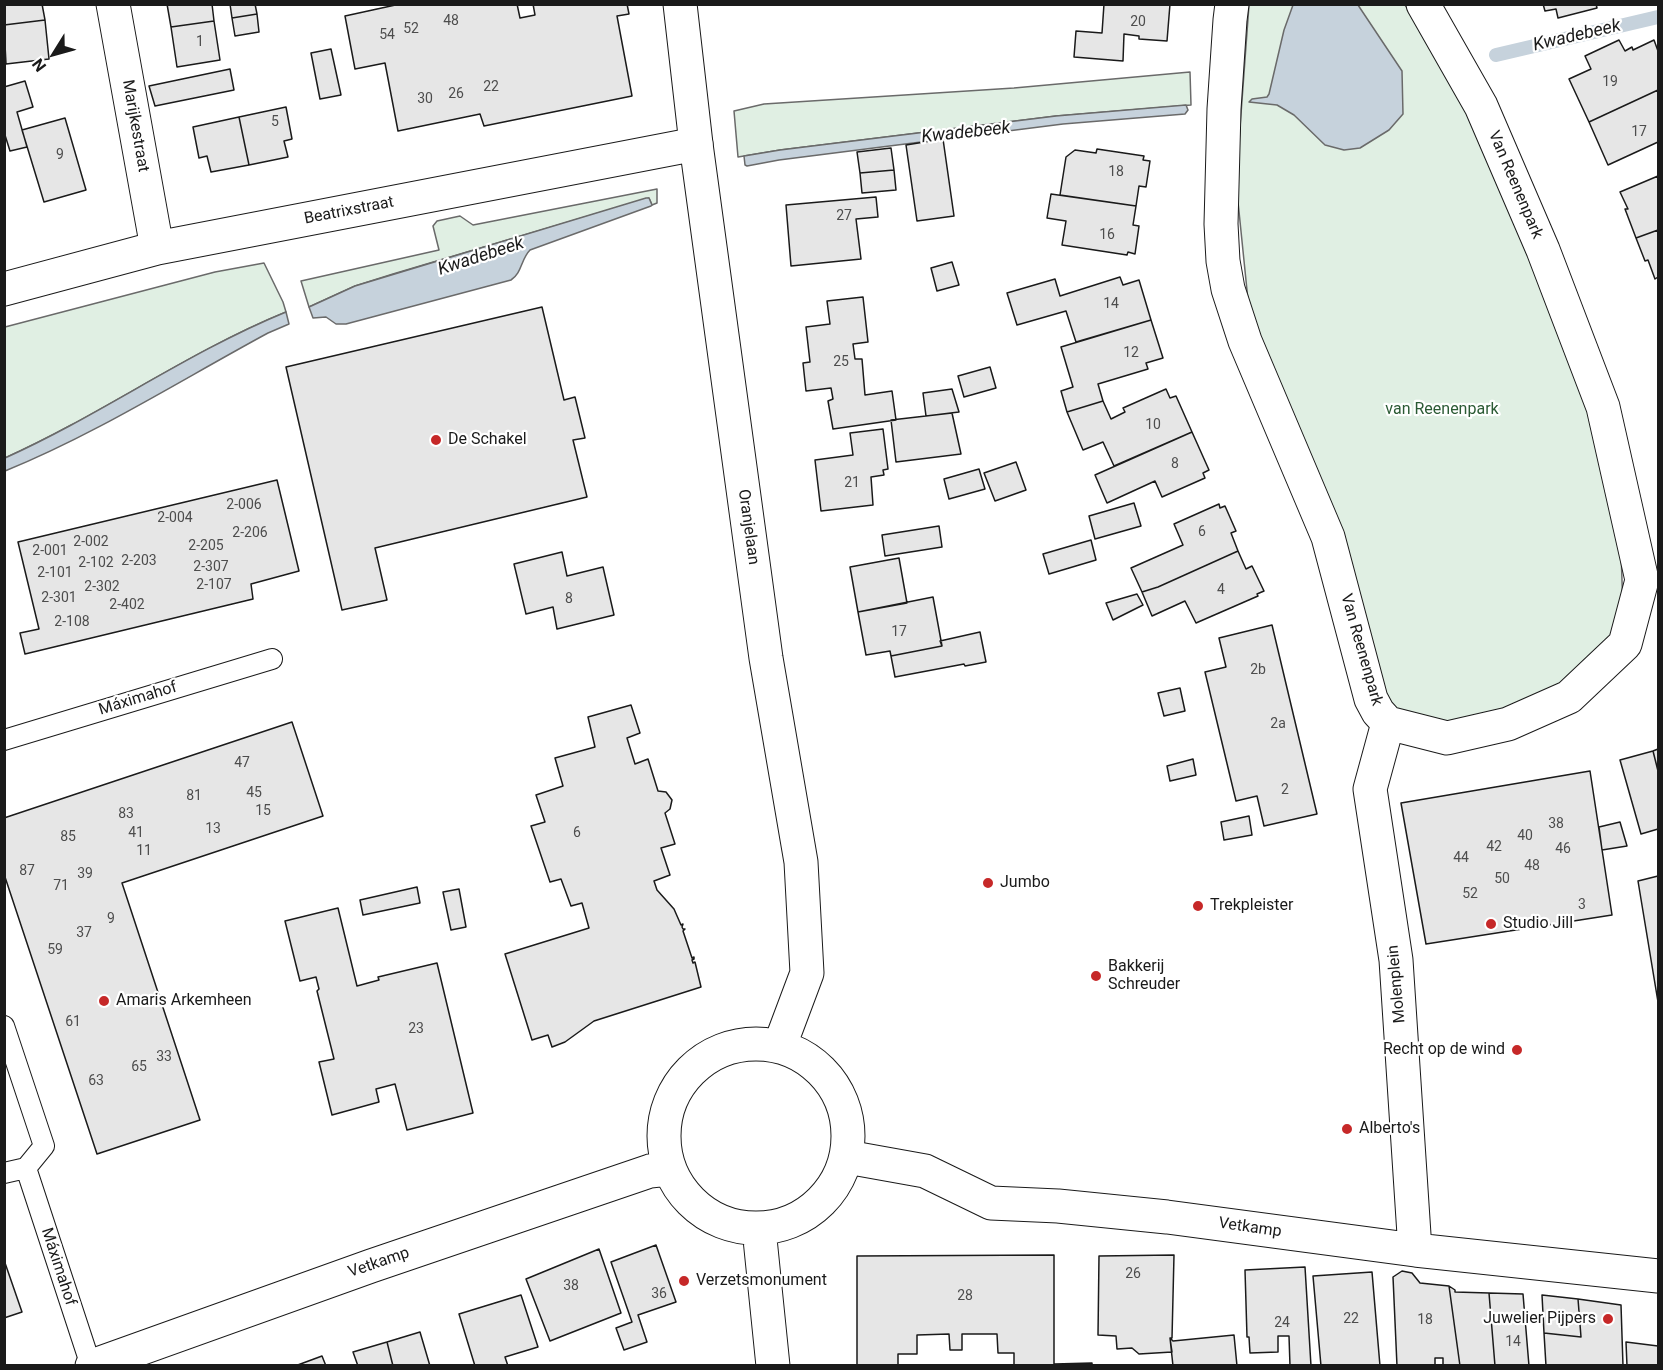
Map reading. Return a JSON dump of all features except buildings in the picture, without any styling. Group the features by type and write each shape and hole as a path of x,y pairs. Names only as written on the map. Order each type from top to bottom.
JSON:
{"street":[{"name":"Marijkestraat","path":"113,4 157,248"},
{"name":"Oranjelaan","path":"680,4 696,144 766,658 801,862 807,973 780,1045"},
{"name":"Van Reenenpark","path":"1233,4 1224,109 1221,224 1223,261 1228,289 1245,340 1328,537 1371,699 1378,712 1389,723 1447,738 1508,724 1569,697 1625,644 1642,580 1603,407 1543,249 1481,106 1424,5"},
{"name":"Beatrixstraat","path":"4,289 157,248 696,144"},
{"name":"Molenplein","path":"1389,723 1370,789 1410,955 1416,1250"},
{"path":"751,1042 780,1045 815,1063 840,1094 849,1132 847,1157 830,1194 798,1220 759,1229 711,1218 693,1205 679,1189 669,1169 662,1141 666,1112 678,1085 697,1063 722,1049 751,1042"},
{"name":"Vetkamp","path":"847,1157 925,1171 991,1203 1058,1206 1167,1217 1416,1250 1659,1276"},
{"name":"Vetkamp","path":"91,1365 422,1248 650,1171 669,1169"},
{"path":"1416,1250 1434,1211"},
{"path":"759,1229 773,1365"}],"lane":[{"name":"Máximahof","path":"4,740 272,659"},
{"path":"4,1026 44,1146 26,1168 4,1173"},
{"name":"Máximahof","path":"26,1168 91,1365"}],"green space":[{"name":"van Reenenpark","path":"1249,5 1405,5 1456,79 1580,370 1621,550 1623,611 1608,652 1558,707 1472,734 1390,709 1249,310 1236,182"},
{"path":"1190,72 1191,105 1056,116 738,157 734,111 764,104 1014,88"},
{"path":"657,189 657,203 652,205 649,198 393,274 355,286 309,307 301,281 439,250 433,226 437,221 460,216 473,225"},
{"path":"264,263 286,312 179,364 76,423 5,458 5,327 215,272"}],"water":[{"path":"1293,5 1358,5 1402,71 1403,114 1389,130 1360,148 1344,150 1325,145 1294,115 1277,105 1249,102 1252,99 1267,97 1269,94 1284,30"},
{"path":"1186,105 1188,110 1185,114 1063,124 745,165 744,156 780,150 1056,116"},
{"path":"649,198 651,206 530,250 517,274 511,280 346,324 336,324 326,317 313,318 309,307 355,286"},
{"path":"286,312 289,324 268,333 105,423 5,471 5,458 76,423 179,364"}],"waterway":[{"name":"Kwadebeek","path":"1496,55 1658,17"}],"place":[{"name":"De Schakel","path":"436,440"},
{"name":"Jumbo","path":"988,883"},
{"name":"Trekpleister","path":"1198,906"},
{"name":"Studio Jill","path":"1491,924"},
{"name":"Bakkerij Schreuder","path":"1096,976"},
{"name":"Amaris Arkemheen","path":"104,1001"},
{"name":"Recht op de wind","path":"1517,1050"},
{"name":"Alberto's","path":"1347,1129"},
{"name":"Verzetsmonument","path":"684,1281"},
{"name":"Juwelier Pijpers","path":"1608,1319"}]}
